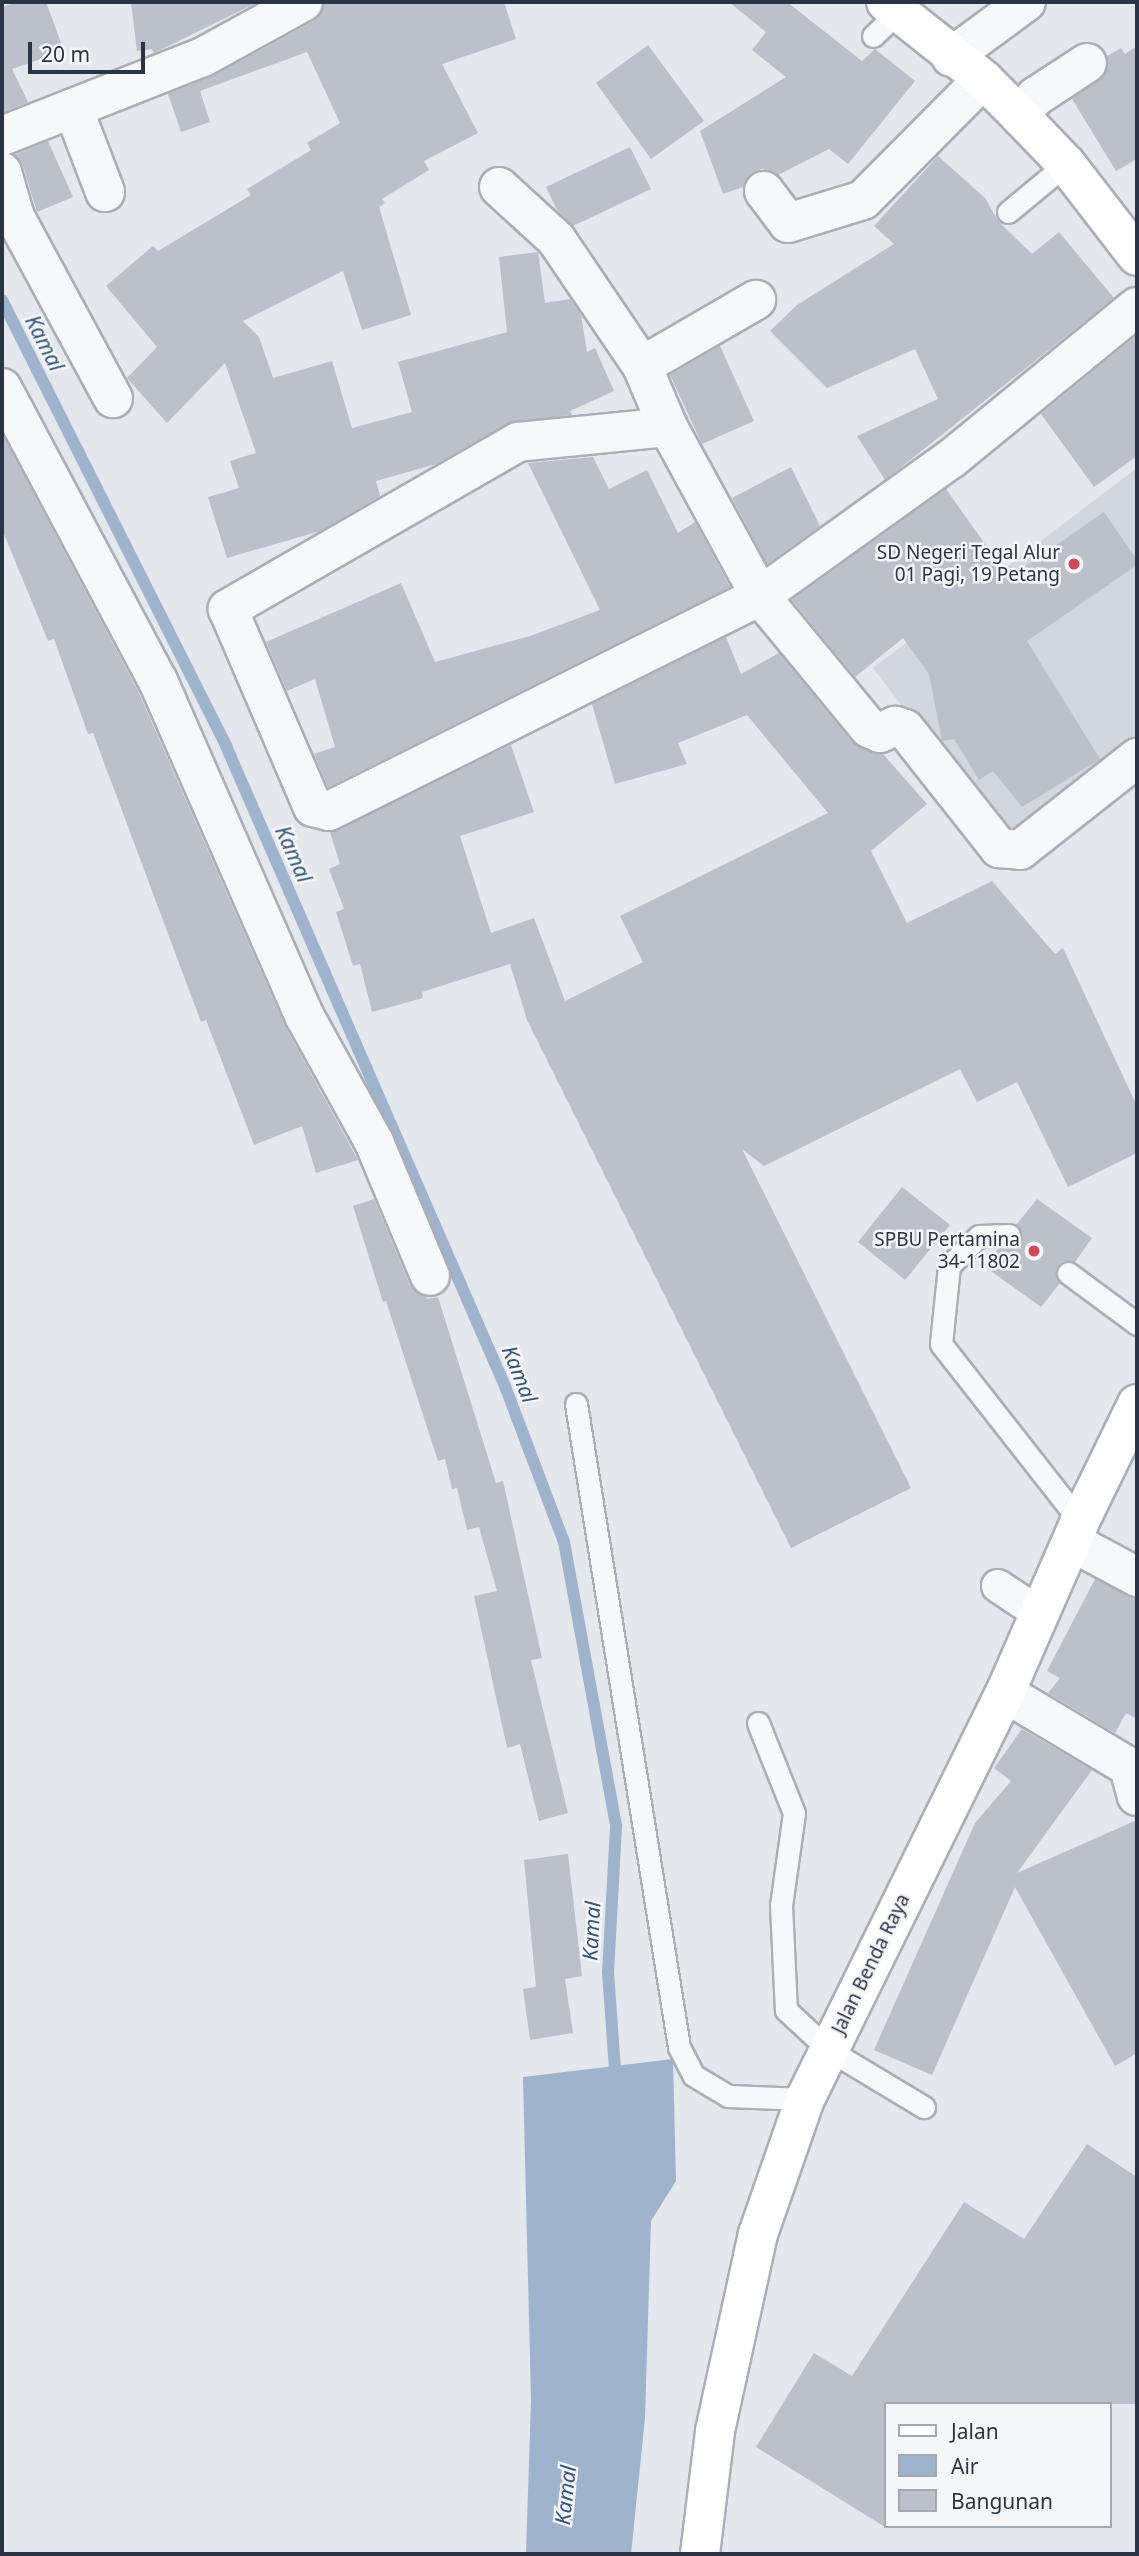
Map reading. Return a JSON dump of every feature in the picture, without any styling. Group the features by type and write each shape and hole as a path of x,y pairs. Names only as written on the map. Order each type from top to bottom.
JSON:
{"main road":[{"path":"886,16 983,79 1066,164 1137,256"},
{"name":"Jalan Benda Raya","path":"700,2554 715,2431 758,2234 805,2099 1005,1693 1016,1599 1073,1523 1137,1404"}],"street":[{"path":"2,136 203,57 303,2"},
{"path":"951,57 1026,2"},
{"path":"1019,115 1035,97 1087,63"},
{"path":"764,191 788,223 863,200 983,79"},
{"path":"73,108 105,192"},
{"path":"2,172 15,217 113,398"},
{"path":"499,187 556,239 642,366 668,427 761,596 869,728 880,733 895,726 905,729 999,848 1020,850 1137,758"},
{"path":"642,366 756,300"},
{"path":"668,427 518,442 228,609 313,807 329,811 761,596 951,460 1137,307"},
{"path":"2,388 158,681 305,1017 374,1142 430,1276"},
{"path":"1073,1523 1137,1577"},
{"path":"1005,1693 1129,1767 1137,1796"}],"lane":[{"path":"1009,212 1066,164"},
{"path":"1009,1234 979,1236 948,1266 941,1344 1035,1464 1073,1523"},
{"path":"1068,1273 1137,1324"},
{"path":"576,1404 679,2048 693,2075 728,2096 805,2099"},
{"path":"758,1723 794,1813 781,1905 786,2010 829,2050 924,2106"}],"shaded area":[{"name":"SD Negeri Tegal Alur 01 Pagi, 19 Petang","path":"1137,468 1137,746 1007,843 873,668"}],"water":[{"path":"673,2059 676,2181 651,2221 645,2418 631,2554 526,2554 531,2400 523,2077"}],"building":[{"path":"17,2 46,2 64,51 12,69 28,102 2,113 2,7"},
{"path":"131,2 258,2 154,53 152,49 137,51"},
{"path":"325,2 504,2 516,39 442,64 478,133 424,161 429,170 382,199 385,203 379,207 411,315 362,330 343,271 243,321 259,337 273,378 332,361 352,428 412,412 398,362 507,332 499,257 538,252 545,303 570,299 581,315 587,352 595,348 614,391 570,411 572,415 508,423 436,464 376,481 380,496 320,531 227,558 208,497 239,488 230,461 256,453 225,363 167,423 127,378 157,347 106,286 153,246 158,251 251,195 247,189 311,150 307,143 340,123 307,52 200,91 210,122 181,132 168,94 213,76 314,21"},
{"path":"729,2 787,2 862,61 875,49 915,81 848,164 829,149 778,175 762,169 751,173 743,187 723,194 700,131 786,77 752,50 766,32"},
{"path":"648,45 704,121 651,159 596,83"},
{"path":"1137,46 1137,159 1116,171 1072,99 1106,73 1107,56 1121,48 1125,54"},
{"path":"48,141 73,197 37,212 23,166 14,155"},
{"path":"630,147 651,189 573,226 557,210 546,187"},
{"path":"938,156 985,198 998,221 1032,254 1059,232 1114,298 885,480 857,436 938,399 915,349 827,388 770,331 797,305 894,244 874,226"},
{"path":"1137,335 1137,456 1094,487 1041,414"},
{"path":"720,346 754,421 702,444 670,375"},
{"path":"2,434 138,691 285,1026 358,1160 316,1173 302,1126 254,1145 206,1020 201,1022 93,733 88,734 54,639 48,641 2,529"},
{"path":"593,457 609,489 647,470 678,533 695,522 730,587 328,787 314,754 335,747 315,679 287,691 266,642 401,583 435,662 530,636 600,610 528,463"},
{"path":"791,467 820,526 767,564 732,498"},
{"path":"946,489 1009,578 1104,512 1137,560 1137,565 1027,641 1100,759 1022,807 993,771 979,780 954,739 942,741 929,674 903,638 855,677 792,600"},
{"path":"726,637 741,674 779,653 852,742 883,754 927,804 871,851 907,923 992,881 1055,954 1063,948 1137,1106 1137,1153 1068,1187 1017,1082 977,1102 960,1069 764,1166 742,1149 911,1488 791,1548 527,1020 510,964 422,992 423,998 372,1012 360,964 353,966 336,912 344,909 329,869 340,864 330,832 511,745 534,812 460,836 491,933 534,918 565,1001 643,962 620,916 828,813 747,715 678,743 687,764 615,784 592,704"},
{"path":"902,1187 950,1225 905,1280 858,1242"},
{"path":"374,1199 410,1285 428,1299 438,1297 496,1483 503,1481 542,1658 531,1660 568,1813 539,1821 520,1744 507,1748 474,1596 497,1591 479,1527 467,1530 457,1488 452,1489 445,1459 438,1461 386,1301 383,1302 353,1206"},
{"path":"1037,1199 1092,1238 1075,1262 1063,1261 1057,1266 1060,1283 1041,1307 984,1266 998,1249 1020,1242 1016,1225"},
{"path":"1095,1579 1137,1599 1137,1719 1126,1713 1115,1733 1048,1693 1060,1678 1047,1671"},
{"path":"1022,1729 1092,1770 1017,1873 1137,1820 1137,2053 1115,2066 1015,1887 932,2075 874,2050 975,1823 1011,1781 994,1768"},
{"path":"568,1854 582,1976 565,1979 573,2033 530,2040 523,1989 536,1987 524,1860"},
{"path":"1087,2144 1137,2177 1137,2404 884,2402 884,2526 756,2447 814,2353 852,2376 964,2202 1024,2239"}],"waterway":[{"name":"Kamal","path":"2,300 226,746 505,1386 564,1542 616,1826 608,1972 616,2083"}],"place":[{"name":"SD Negeri Tegal Alur 01 Pagi, 19 Petang","path":"1074,564"},
{"name":"SPBU Pertamina 34-11802","path":"1034,1251"}]}
